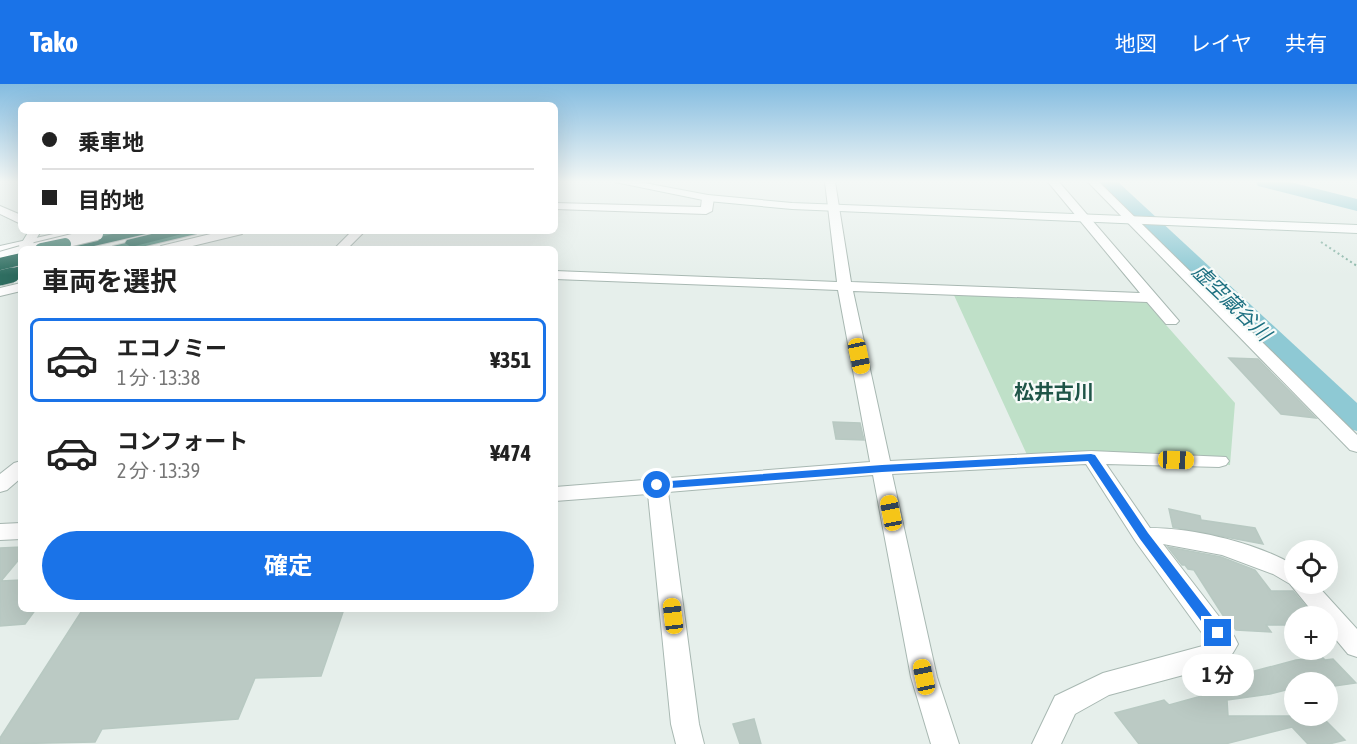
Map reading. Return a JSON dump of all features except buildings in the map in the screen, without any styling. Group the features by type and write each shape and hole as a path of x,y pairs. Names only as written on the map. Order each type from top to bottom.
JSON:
{"highway":[{"path":"65,246 109,234"},
{"path":"65,246 127,234"},
{"path":"118,246 166,234"},
{"path":"130,246 200,239"},
{"path":"0,258 18,252"},
{"path":"0,264 18,260"},
{"path":"0,278 18,272"}],"street":[{"path":"835,213 845,286 924,677 945,744"},
{"path":"940,213 1357,229"},
{"path":"1080,213 1171,321"},
{"path":"1125,213 1357,446"},
{"path":"37,246 74,234"},
{"path":"42,246 94,234"},
{"path":"176,246 224,234"},
{"path":"342,246 356,234"},
{"path":"0,250 18,250"},
{"path":"0,278 18,258"},
{"path":"558,275 1152,298"},
{"path":"0,292 18,288"},
{"path":"1046,744 1065,705 1103,685 1217,655 1225,644 1144,536 1091,457"},
{"path":"558,494 882,468 1091,457 1219,461"},
{"path":"0,485 18,470"},
{"path":"657,485 685,724 690,744"},
{"path":"0,532 18,531"},
{"path":"1144,536 1161,534 1202,542 1284,568"},
{"path":"1311,594 1357,646"}],"path":[{"path":"1300,227 1357,266"}],"green space":[{"path":"953,293 1144,300 1235,403 1230,465 1091,457 1028,457"}],"waterway":[{"name":"虚空蔵谷川","path":"1138,213 1357,421"}],"district":[{"name":"松井古川","path":"1054,391"}],"route":[{"path":"657,485 882,468 1091,457 1144,536 1218,633"}]}
